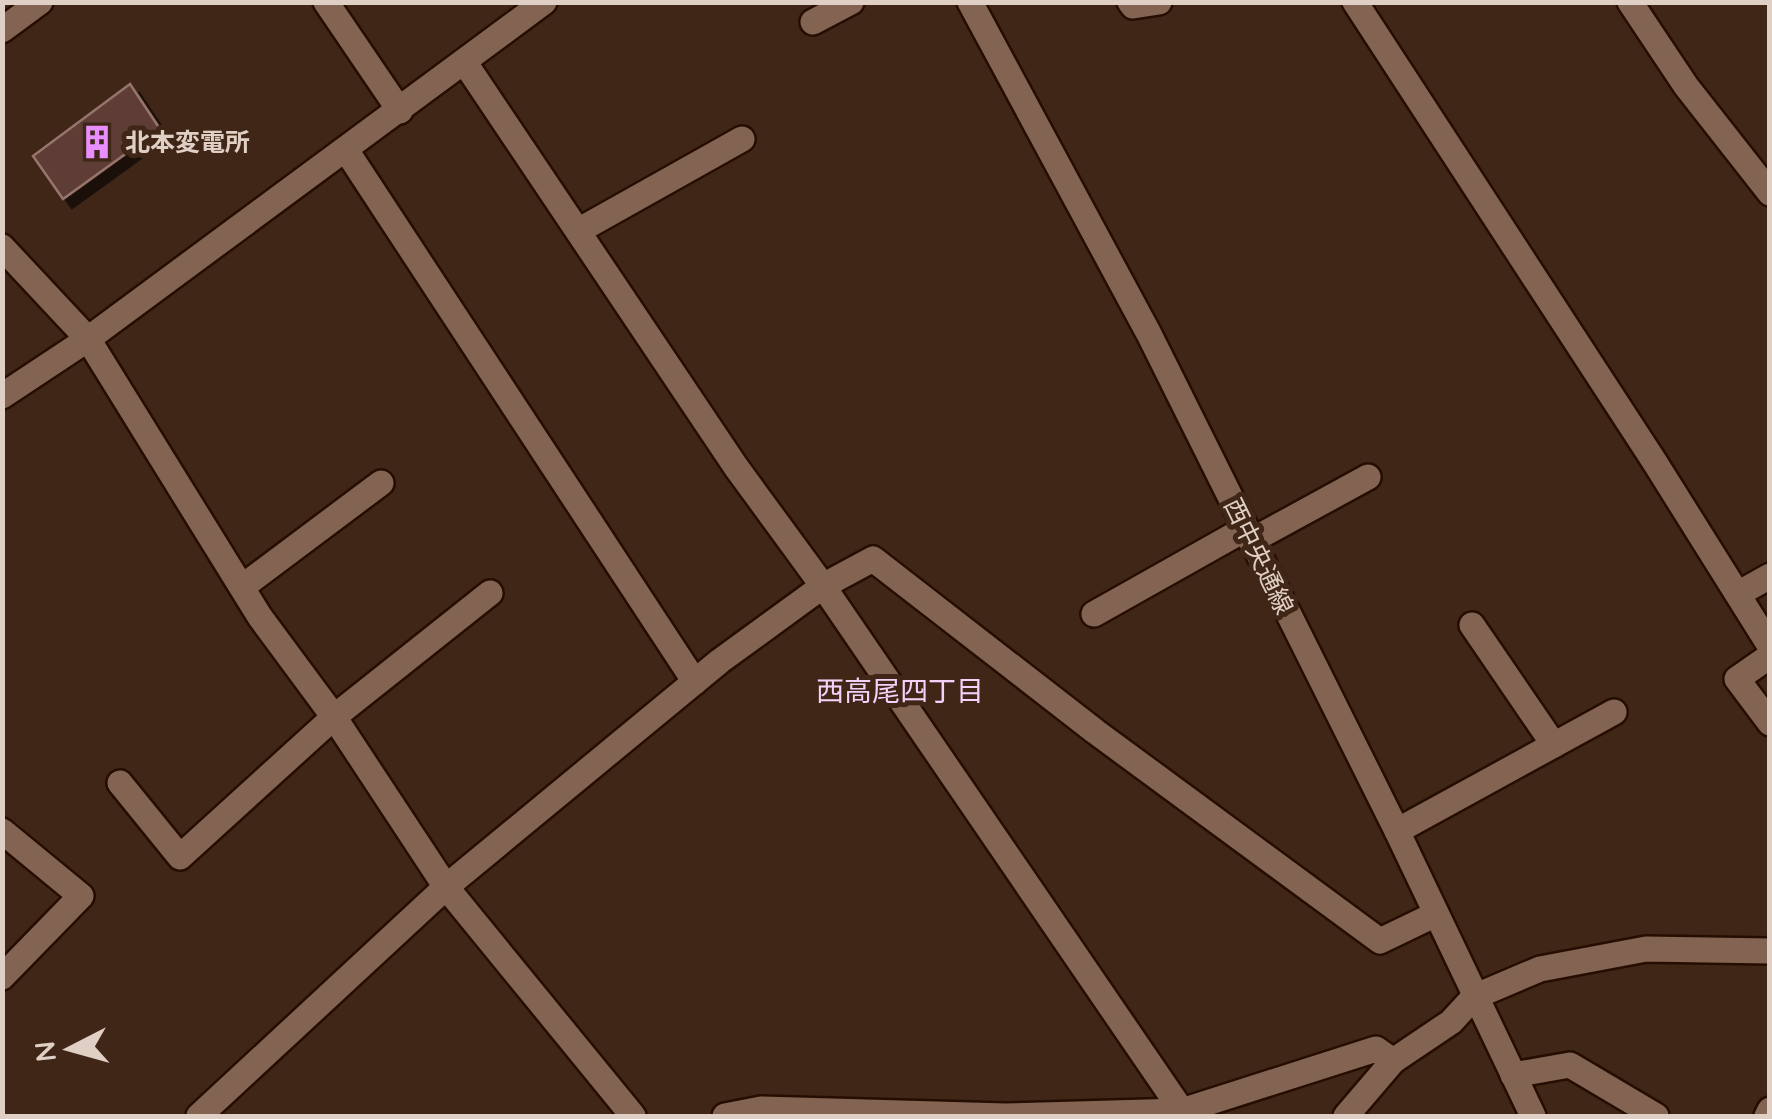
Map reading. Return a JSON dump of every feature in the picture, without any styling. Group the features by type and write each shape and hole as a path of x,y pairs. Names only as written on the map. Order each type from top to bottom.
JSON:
{"street":[{"path":"2,30 40,2"},
{"path":"326,2 400,110"},
{"path":"2,396 88,340 544,2"},
{"path":"813,22 851,2"},
{"name":"西中央通線","path":"970,2 1149,334 1397,832 1533,1116"},
{"path":"1130,2 1133,6 1159,2"},
{"path":"1355,2 1770,646"},
{"path":"1630,2 1686,86 1770,193"},
{"path":"465,63 736,467 823,586 1182,1111"},
{"path":"578,231 742,139"},
{"path":"346,150 696,682"},
{"path":"2,247 88,340 242,587 446,887 633,1116"},
{"path":"1094,614 1368,477"},
{"path":"242,587 381,483"},
{"path":"199,1116 446,887 696,682 823,586 873,559 1096,732 1380,941 1436,914"},
{"path":"1738,594 1770,576"},
{"path":"120,784 180,857 334,717 490,594"},
{"path":"1472,625 1554,744"},
{"path":"1770,656 1737,679 1770,722"},
{"path":"1397,832 1614,712"},
{"path":"2,831 81,896 2,976"},
{"path":"1346,1116 1393,1061 1451,1022 1474,997 1540,969 1646,949 1770,951"},
{"path":"725,1116 761,1109 1005,1116 1182,1111 1376,1049 1393,1061"},
{"path":"1513,1075 1570,1065 1656,1116"}],"building":[{"name":"北本変電所","path":"130,84 160,129 63,199 33,156"}],"place":[{"name":"北本変電所","path":"97,142"}],"district":[{"name":"西高尾四丁目","path":"900,691"}]}
